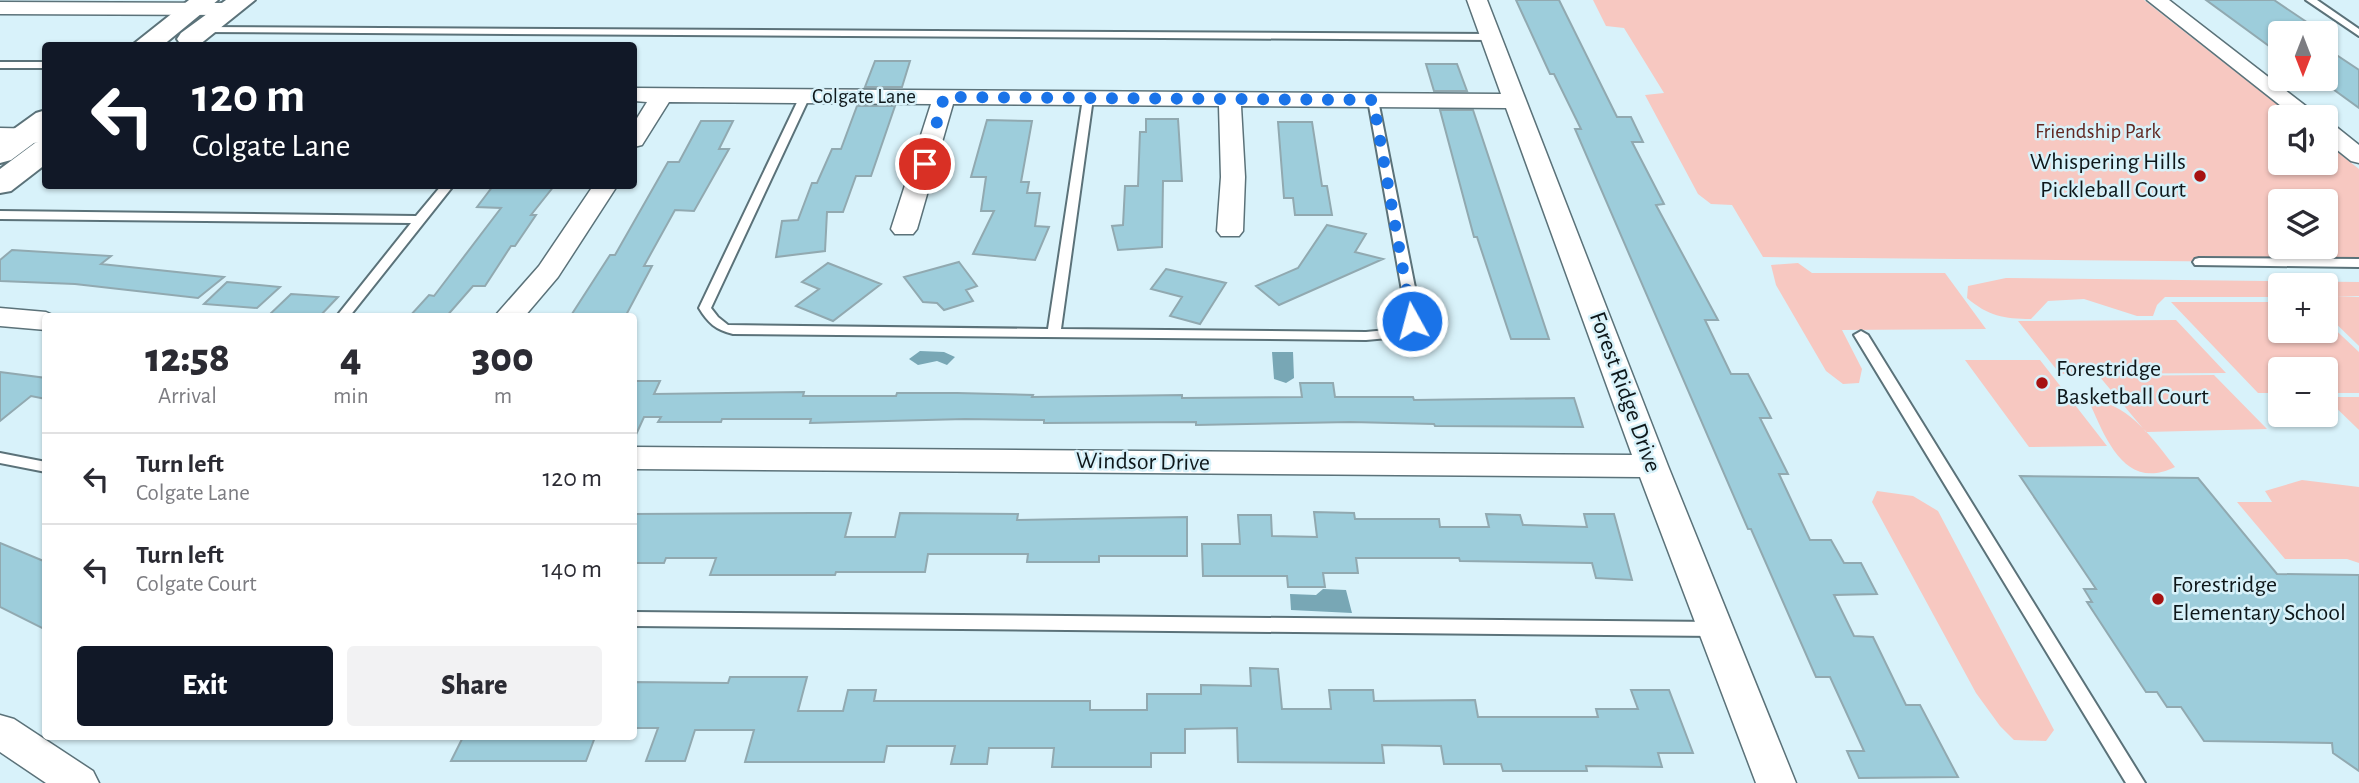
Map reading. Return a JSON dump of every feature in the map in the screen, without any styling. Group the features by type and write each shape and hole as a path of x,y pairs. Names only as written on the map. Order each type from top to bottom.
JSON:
{"main road":[{"path":"151,42 201,13 236,4"},
{"path":"184,42 201,13"},
{"path":"0,153 32,135"},
{"path":"0,184 32,135"}],"street":[{"name":"Forest Ridge Drive","path":"1477,0 1652,466 1776,783"},
{"path":"2157,0 2293,105"},
{"path":"0,8 201,13"},
{"name":"Colgate Lane","path":"637,95 1514,101"},
{"path":"637,135 662,95"},
{"path":"904,229 944,97"},
{"path":"1230,99 1233,177 1230,231"},
{"path":"2338,139 2359,156"},
{"path":"512,313 564,251 603,189"},
{"path":"0,317 42,321"},
{"name":"Windsor Drive","path":"637,458 1652,466"},
{"path":"0,731 79,783"}],"lane":[{"path":"2311,0 2359,33"},
{"path":"201,13 1492,37"},
{"path":"0,65 42,65"},
{"path":"805,96 705,308 712,319 724,329 1366,336 1388,334 1406,328 1413,313 1373,100"},
{"path":"1054,333 1088,98"},
{"path":"345,313 445,189"},
{"path":"0,215 420,220"},
{"path":"2199,262 2359,263"},
{"path":"1861,335 2136,783"},
{"path":"0,458 42,466"},
{"path":"637,619 1717,629"}],"green space":[{"name":"Friendship Park","path":"1593,0 2144,0 2278,105 2268,105 2268,175 2338,175 2338,152 2359,169 2359,263 1763,257 1732,205 1711,204 1698,194 1645,95 1664,93 1624,28 1606,26"},
{"path":"1798,263 1812,273 1945,273 1986,329 1842,330 1862,369 1859,383 1843,384 1826,371 1776,285 1771,265"},
{"path":"2006,278 2268,281 2268,297 2165,297 2157,305 2153,316 2137,316 2084,299 2048,301 2031,319 1989,313 1967,298 1968,286"},
{"path":"2338,282 2359,282 2359,296 2338,297"},
{"path":"2338,297 2359,297 2359,346 2338,326"},
{"path":"2171,302 2268,302 2268,343 2338,343 2338,332 2359,352 2359,393 2338,393 2338,357 2268,357 2268,393 2258,393"},
{"path":"2176,320 2226,373 2060,374 2018,321"},
{"path":"1965,360 2040,360 2107,446 2029,447"},
{"path":"2214,375 2267,429 2146,432 2099,376"},
{"path":"2338,397 2359,397 2359,430 2338,410"},
{"path":"2097,401 2109,404 2131,417 2175,467 2158,473 2144,473 2121,459 2104,434 2091,406"},
{"path":"2302,480 2359,487 2359,563 2347,559 2285,559 2237,502 2272,502 2265,491"},
{"path":"1877,491 1913,496 1938,511 2054,730 2046,741 2014,740 1976,693 1872,502"}],"water":[{"path":"920,351 944,352 955,357 947,365 937,361 918,365 909,359"},
{"path":"1272,352 1293,352 1294,378 1286,383 1274,379"},
{"path":"1323,589 1346,590 1352,613 1291,610 1290,594 1316,595"}],"building":[{"path":"1516,0 1559,0 1617,117 1631,117 1643,142 1632,142 1664,204 1656,205 1718,320 1705,320 1731,374 1748,374 1771,418 1760,418 1788,474 1779,474 1810,540 1831,540 1844,563 1861,563 1877,594 1834,595 1854,636 1873,637 1906,705 1920,705 1958,777 1859,778 1847,751 1864,751 1830,677 1816,677 1751,529 1748,529 1575,129 1581,129 1554,74 1550,74"},
{"path":"2206,0 2274,0 2305,21 2268,21 2268,45"},
{"path":"2338,56 2359,70 2359,108 2336,91 2338,91"},
{"path":"875,61 910,61 902,87 865,87"},
{"path":"1426,64 1457,64 1467,91 1434,91"},
{"path":"857,106 895,106 871,176 856,176 843,212 827,212 825,251 776,257 782,221 798,220 812,183 817,183 832,149 841,149"},
{"path":"1440,110 1473,110 1549,339 1511,339 1477,237 1474,237"},
{"path":"1146,119 1178,119 1182,181 1163,181 1162,247 1118,250 1112,226 1123,225 1125,186 1138,186 1140,132 1146,132"},
{"path":"987,120 1032,121 1021,182 1029,182 1027,193 1040,193 1035,226 1049,227 1035,260 973,254 994,211 981,211 986,177 971,177"},
{"path":"701,121 733,121 719,149 729,149 694,211 675,210 644,266 652,266 627,313 573,313 610,255 615,255 668,162 679,162"},
{"path":"1278,122 1312,122 1322,186 1327,186 1332,215 1295,215 1293,198 1284,198"},
{"path":"491,189 552,189 531,215 536,215 515,246 511,246 485,286 473,286 449,313 413,313 429,295 434,296 501,208 477,207"},
{"path":"1327,225 1366,234 1355,252 1383,259 1279,305 1256,286 1298,268"},
{"path":"12,250 111,256 101,264 224,277 198,298 75,284 0,281 0,260"},
{"path":"959,262 977,286 966,290 973,301 944,310 937,303 923,302 904,277"},
{"path":"828,263 881,284 833,321 796,306 819,289 802,282"},
{"path":"1166,269 1226,283 1200,324 1170,316 1182,297 1151,289"},
{"path":"227,282 280,287 257,308 204,304"},
{"path":"291,294 338,297 323,313 271,313"},
{"path":"0,372 42,377 42,398 31,396 0,421"},
{"path":"637,381 660,381 654,394 804,392 803,396 896,396 897,393 957,393 1033,395 1032,397 1182,395 1182,398 1302,397 1300,383 1333,383 1335,397 1413,397 1414,400 1574,398 1583,427 1435,426 1351,422 1196,425 1196,422 1044,423 1044,420 965,419 810,423 811,419 658,422 661,417 644,417 637,432"},
{"path":"2020,476 2198,478 2277,574 2359,575 2359,771 2333,753 2332,743 2204,741 2181,707 2167,707 2157,692 2146,692 2087,602 2092,602 2084,589 2096,589"},
{"path":"1314,512 1354,513 1355,519 1439,519 1440,527 1489,527 1486,514 1520,515 1523,525 1587,527 1584,514 1614,514 1632,580 1596,578 1592,563 1460,561 1459,558 1356,558 1358,573 1323,573 1325,587 1288,587 1287,576 1203,576 1202,544 1240,544 1238,515 1271,515 1272,536 1317,537"},
{"path":"851,513 845,537 895,537 900,513 1018,514 1017,520 1187,517 1187,556 1099,556 1099,562 1027,562 1028,554 928,554 925,572 710,575 716,558 666,558 664,563 637,563 637,514"},
{"path":"0,543 42,560 42,628 0,607"},
{"path":"1250,668 1278,669 1282,709 1331,709 1329,690 1373,690 1374,701 1475,700 1478,717 1598,717 1596,709 1638,709 1631,690 1669,690 1693,753 1658,753 1662,767 1586,766 1587,771 1503,771 1501,764 1444,764 1441,746 1382,745 1384,763 1238,762 1237,728 1185,729 1185,753 1151,753 1151,767 1052,767 1054,748 989,748 987,764 951,764 955,746 887,746 884,762 745,762 754,730 695,730 685,761 646,761 658,728 637,728 637,682 728,683 730,677 807,677 798,711 843,711 848,690 876,690 874,701 1090,701 1090,710 1147,710 1147,694 1201,694 1201,685 1251,686"},
{"path":"462,740 594,740 586,761 451,761"}],"place":[{"name":"Whispering Hills Pickleball Court","path":"2200,176"},
{"name":"Forestridge Basketball Court","path":"2042,383"},
{"name":"Forestridge Elementary School","path":"2158,599"}],"route":[{"path":"925,164 944,97 1373,100 1413,313 1412,321"}]}
